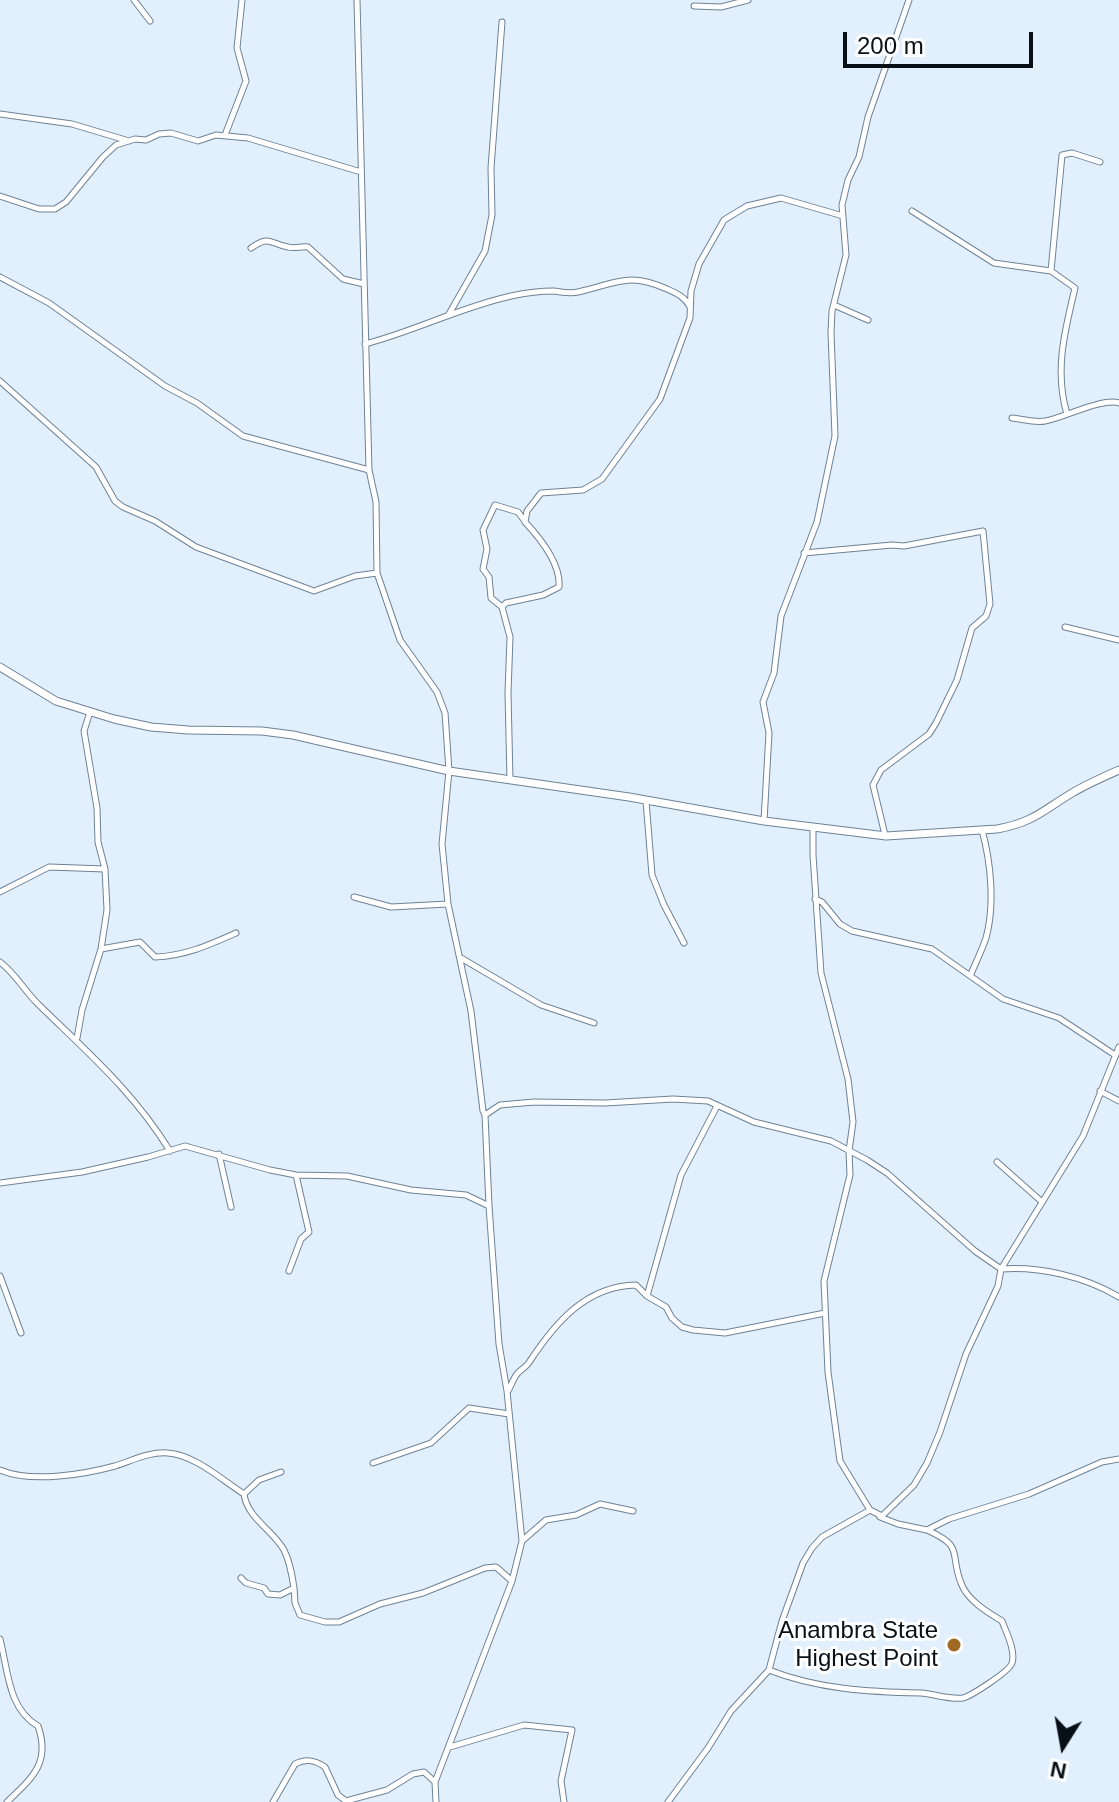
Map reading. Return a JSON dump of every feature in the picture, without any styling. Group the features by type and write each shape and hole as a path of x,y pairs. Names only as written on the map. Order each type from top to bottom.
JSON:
{"street":[{"path":"134,0 150,21"},
{"path":"225,135 246,81 237,48 242,0"},
{"path":"357,0 369,470 376,502 377,573 400,640 437,692 445,713 449,771 442,844 448,904 461,958 485,1115 499,1344 507,1391 522,1541 512,1581 435,1782 436,1802"},
{"path":"694,6 721,7 748,0"},
{"path":"764,821 769,733 763,702 774,673 781,616 817,522 835,436 831,333 846,255 842,205 848,180 859,157 868,117 909,0"},
{"path":"448,314 485,251 493,207 491,168 502,22"},
{"path":"0,114 72,124 130,142"},
{"path":"0,196 39,209 55,209 66,202 116,145 171,133 198,141 216,135 248,138 361,172"},
{"path":"116,145 117,137"},
{"path":"1051,271 1062,155 1072,153 1100,162"},
{"path":"686,299 715,232 724,220 747,206 781,198 843,216"},
{"path":"912,211 994,263 1051,271 1075,288 1061,348 1063,400 1067,414"},
{"path":"251,248 261,241 271,240 290,248 308,247 343,279 364,284"},
{"path":"0,277 49,303 165,386 197,403 243,436 369,470"},
{"path":"365,344 396,336 448,314 516,295 552,291 575,293 620,280 646,281 686,299 691,308"},
{"path":"525,522 527,511 541,493 583,490 593,486 610,470 660,399 684,337 691,308 691,291"},
{"path":"834,305 868,320"},
{"path":"0,381 96,467 115,501 196,547 305,590 321,590 355,576 377,573"},
{"path":"1012,418 1042,422 1104,402 1119,403"},
{"path":"495,505 518,512 525,522 540,539 554,564 560,583 555,591 504,605 491,598 489,577 483,569 487,549 483,530 495,505"},
{"path":"804,553 904,546 983,531 990,604 986,616 972,628 965,659 929,734 881,770 875,778 873,785 886,836"},
{"path":"504,605 510,637 510,781"},
{"path":"1065,627 1119,640"},
{"path":"0,667 56,701 151,727 293,735 449,771 764,821 886,836 1015,826 1033,820 1072,793 1119,770"},
{"path":"77,1038 82,1010 101,949 107,910 105,869 98,842 97,808 84,731 90,712"},
{"path":"646,801 652,875 684,943"},
{"path":"769,1670 835,1688 902,1695 920,1693 960,1699 974,1695 1009,1669 1013,1657 1002,1621 983,1609 961,1584 956,1553 946,1539 927,1530 898,1524 870,1510 840,1461 836,1444 824,1281 850,1175 853,1122 848,1079 821,973 813,827"},
{"path":"971,974 986,939 988,924 990,874 982,830"},
{"path":"0,892 49,867 105,869"},
{"path":"354,897 391,907 448,904"},
{"path":"815,899 822,902 840,924 852,931 932,949 1003,999 1059,1018 1115,1055"},
{"path":"101,949 140,942 155,957 168,956 195,951 236,933"},
{"path":"461,958 541,1005 594,1023"},
{"path":"0,962 34,1000 77,1038 85,1051 127,1091 170,1151"},
{"path":"882,1516 914,1485 927,1463 966,1354 998,1286 1001,1269 1083,1136 1119,1047"},
{"path":"1100,1091 1119,1101"},
{"path":"485,1115 500,1105 534,1102 708,1101 754,1122 831,1141 849,1151 887,1173 975,1251 1001,1269 1014,1268 1078,1278 1095,1283 1119,1297"},
{"path":"647,1296 681,1175 717,1106"},
{"path":"0,1183 82,1172 185,1146 296,1175 347,1176 411,1190 466,1195 489,1206"},
{"path":"219,1154 231,1207"},
{"path":"997,1162 1041,1201"},
{"path":"289,1271 301,1239 309,1232 296,1175"},
{"path":"0,1276 21,1333"},
{"path":"507,1391 555,1327 578,1304 611,1289 631,1285 640,1287 647,1296 666,1307 682,1327 693,1330 725,1333 825,1313"},
{"path":"373,1463 431,1443 469,1408 509,1414"},
{"path":"0,1470 27,1478 110,1467 167,1453 203,1468 244,1494"},
{"path":"927,1530 949,1519 1029,1494 1102,1462 1119,1459"},
{"path":"244,1494 259,1480 281,1472"},
{"path":"244,1494 245,1504 283,1547 300,1615 325,1622 339,1622 380,1604 423,1593 485,1568 496,1567 512,1581"},
{"path":"522,1541 546,1520 576,1515 600,1504 633,1511"},
{"path":"668,1802 731,1711 769,1670 782,1621 803,1563 812,1548 822,1537 870,1510"},
{"path":"241,1578 246,1583 264,1588 268,1594 294,1588"},
{"path":"0,1639 15,1701 25,1719 38,1726 44,1750 39,1765 7,1802"},
{"path":"449,1747 524,1725 572,1730 561,1781 564,1802"},
{"path":"273,1802 295,1764 301,1761 311,1761 325,1767 338,1795 346,1801 387,1790 413,1774 424,1772 435,1782"}],"place":[{"name":"Anambra State Highest Point","path":"954,1645"}]}
